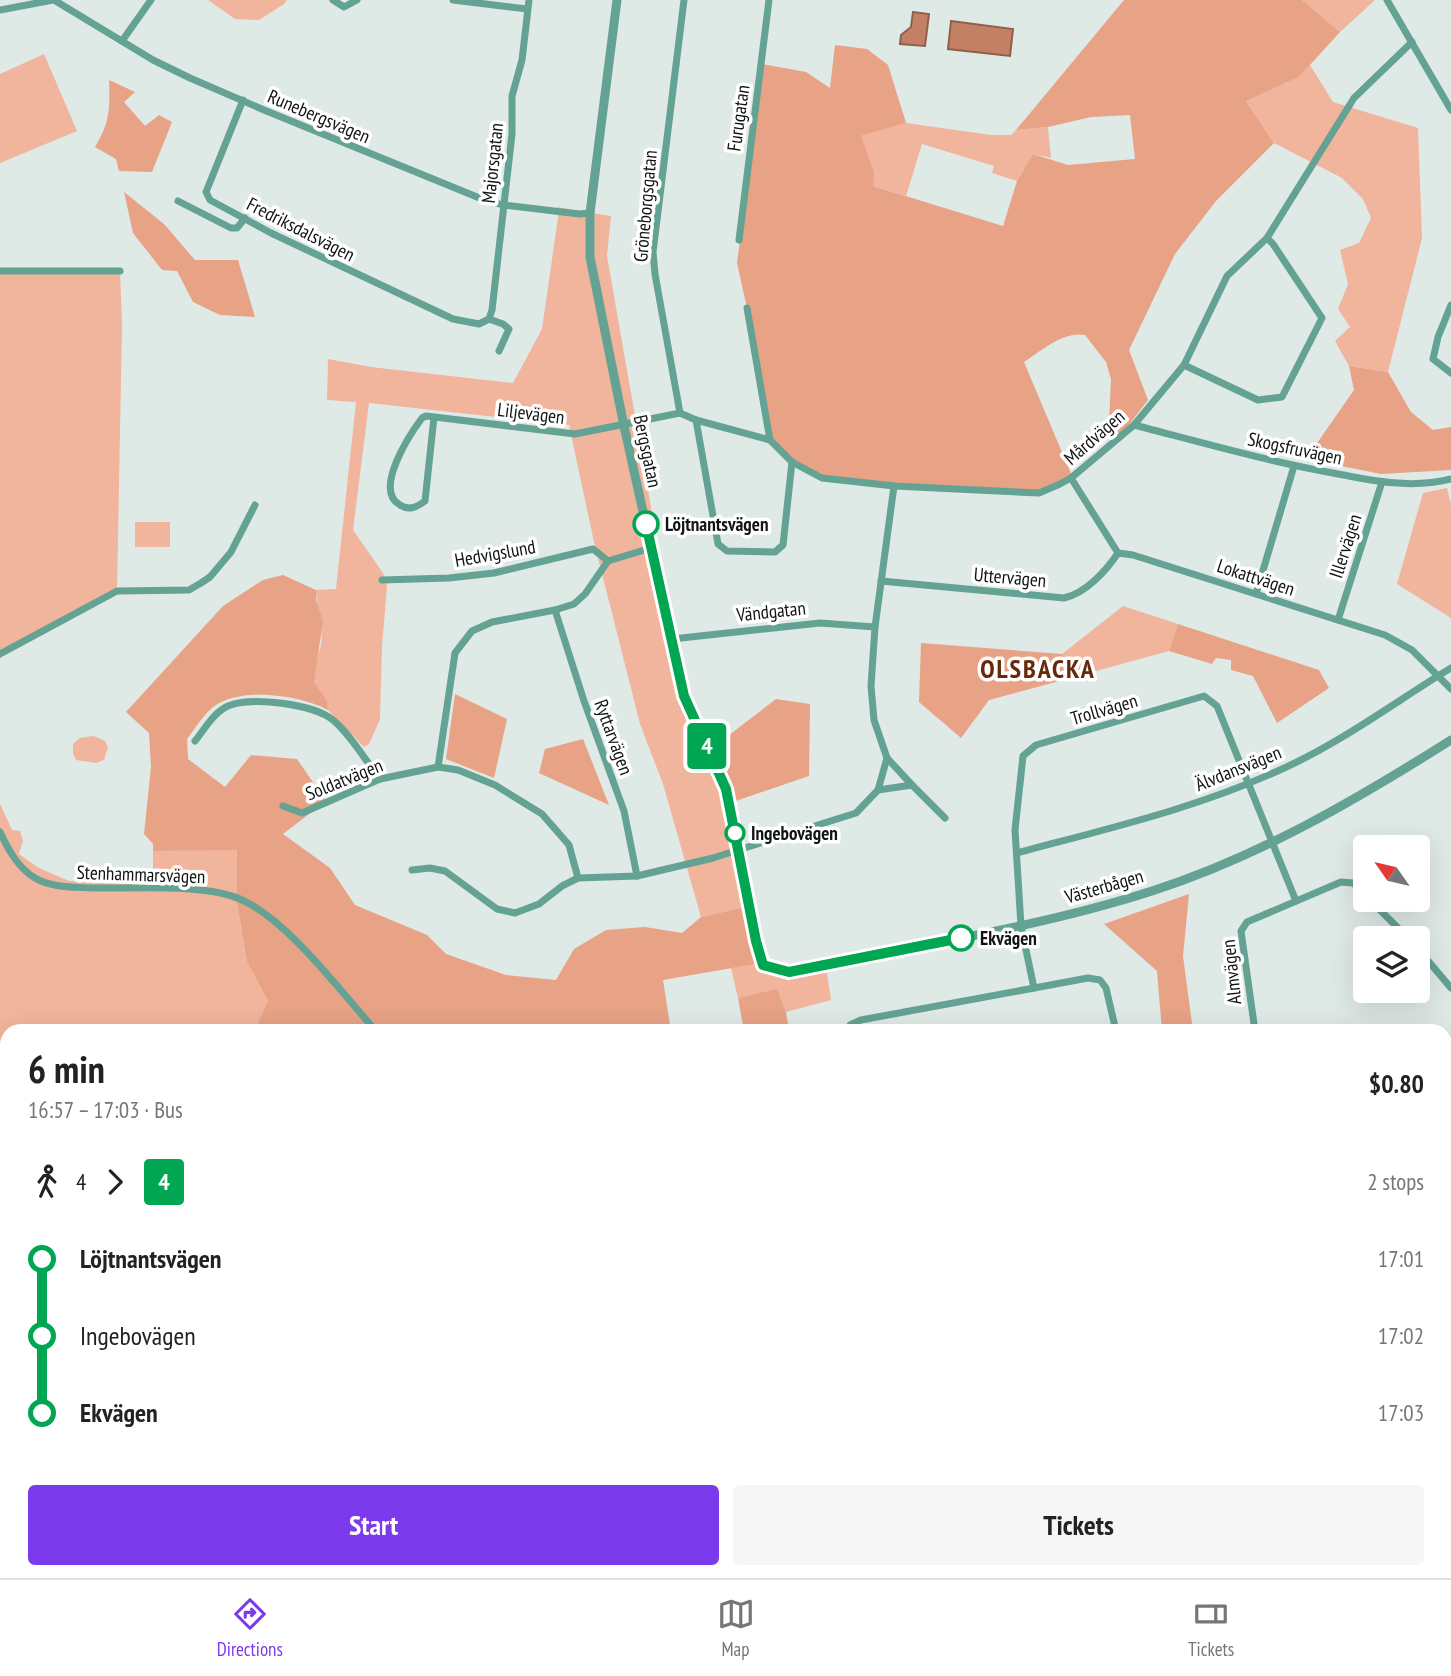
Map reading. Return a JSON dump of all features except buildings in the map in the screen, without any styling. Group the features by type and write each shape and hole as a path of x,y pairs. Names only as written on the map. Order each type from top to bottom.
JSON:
{"street":[{"path":"0,10 53,0"},
{"name":"Runebergsvägen","path":"53,0 153,60 426,177 503,205 590,213"},
{"path":"122,41 151,0"},
{"path":"333,0 344,7 357,0"},
{"path":"453,0 528,4"},
{"name":"Bergsgatan","path":"617,0 590,213 590,257 684,696 726,789 756,941"},
{"name":"Gröneborgsgatan","path":"680,413 654,274 653,252 684,0"},
{"name":"Furugatan","path":"739,240 769,0"},
{"path":"1387,0 1451,110"},
{"name":"Majorsgatan","path":"489,319 512,134 512,96 522,60 528,4"},
{"name":"Mårdvägen","path":"770,440 792,462 822,478 894,486 1039,494 1071,478 1134,425 1184,365 1227,276 1267,238 1354,98 1412,42"},
{"name":"Fredriksdalsvägen","path":"243,100 206,192 209,200 271,233 453,319 479,324 489,319"},
{"path":"178,201 231,228 237,228 245,218"},
{"path":"1184,365 1258,400 1282,397 1322,318 1267,238"},
{"path":"0,271 120,271"},
{"path":"1451,305 1438,337 1433,359 1451,373"},
{"path":"624,425 680,413 695,420 770,440 747,307"},
{"path":"489,319 509,328 499,351"},
{"path":"434,417 425,502 407,509 397,504 391,496 391,481 397,458 422,418 434,417"},
{"name":"Liljevägen","path":"434,417 575,434 624,425"},
{"path":"695,420 718,544 727,551 775,552 783,545 792,462"},
{"name":"Skogsfruvägen","path":"1134,425 1294,466 1382,482 1417,485 1451,479"},
{"path":"1256,594 1294,466"},
{"path":"1071,478 1118,553"},
{"name":"Illervägen","path":"1338,620 1382,482"},
{"path":"894,486 874,627 871,686 874,720 887,758 945,818"},
{"path":"0,654 117,591 189,590 201,583 211,576 231,552 255,505"},
{"path":"439,767 455,653 471,631 492,622 574,604 585,594 608,561 651,548"},
{"name":"Hedvigslund","path":"382,580 449,578 494,573 593,549 608,561"},
{"name":"Lokattvägen","path":"1118,553 1133,555 1385,635 1412,650 1451,689"},
{"name":"Uttervägen","path":"881,580 1065,598 1076,595 1108,567 1118,553"},
{"name":"Ryttarvägen","path":"555,610 584,701 624,811 636,876"},
{"name":"Vändgatan","path":"672,639 820,622 874,627"},
{"name":"Älvdansvägen","path":"1017,853 1182,807 1284,768 1357,728 1451,667"},
{"name":"Trollvägen","path":"1021,926 1015,830 1023,756 1036,745 1204,696 1217,706 1273,842"},
{"path":"195,741 220,711 237,703 305,706 325,714 337,724 380,779"},
{"name":"Västerbågen","path":"756,941 763,965 789,972 1021,926 1153,891 1224,865 1273,842 1368,792 1451,740"},
{"path":"412,870 430,868 445,871 497,909 514,913 539,904 562,886 578,878 636,876 739,850 856,813 878,790 887,758"},
{"name":"Soldatvägen","path":"282,806 302,813 380,779 439,767 458,770 495,785 542,814 569,845 578,878"},
{"path":"878,790 912,785"},
{"name":"Stenhammarsvägen","path":"0,832 21,866 35,878 48,883 73,888 193,889 228,894 255,906 283,928 370,1024"},
{"path":"1273,842 1296,901"},
{"name":"Almvägen","path":"1254,1024 1241,931 1247,922 1347,881 1353,883"},
{"path":"1382,912 1396,926"},
{"path":"1021,926 1034,988"},
{"path":"1430,963 1451,988"},
{"path":"852,1024 861,1020 1088,978 1100,980 1106,988 1114,1024"}],"shaded area":[{"path":"208,0 287,0 259,20 235,19"},
{"path":"1124,0 1302,0 1340,32 1299,77 1246,101 1274,143 1216,201 1175,254 1129,350 1148,400 1121,435 1109,423 1111,379 1106,362 1085,335 1069,336 1024,362 1072,476 1039,493 822,478 806,471 770,440 737,263 762,64 806,72 830,88 835,45 867,49 888,65 906,123 861,136 874,172 873,186 1003,226 1017,181 1033,154 1068,165 1135,159 1130,115 1091,117 1048,127 1016,130"},
{"path":"1302,0 1375,0 1340,32"},
{"path":"913,12 929,14 925,46 900,44 901,35 911,27"},
{"path":"951,21 1013,29 1010,56 948,49"},
{"path":"44,54 77,131 0,163 0,74"},
{"path":"1310,65 1333,102 1418,128 1422,238 1388,372 1349,366 1335,341 1350,327 1338,309 1348,284 1340,250 1359,243 1371,218 1363,199 1342,178 1274,143 1246,101 1299,77"},
{"path":"109,80 135,92 124,102 145,126 159,115 172,122 152,172 119,171 116,159 95,147 108,115"},
{"path":"906,123 991,135 1011,135 1016,130 1048,127 1051,158 1033,154 1017,181 992,173 994,166 922,144 906,196 873,186 861,136"},
{"path":"124,192 164,224 195,260 238,260 255,317 220,315 193,302 177,271 162,270 133,233"},
{"path":"557,207 611,216 607,256 684,696 720,772 754,905 701,917 663,784 640,724 594,542 569,425 369,403 353,530 383,573 387,586 380,719 369,744 364,747 328,710 326,701 314,681 322,637 316,590 336,589 356,402 327,400 328,359 371,367 513,383 542,329 559,211"},
{"path":"0,271 120,271 122,325 117,591 0,654"},
{"path":"1349,366 1388,372 1411,412 1433,430 1451,427 1451,470 1381,474 1306,459 1354,390"},
{"path":"1447,488 1451,505 1451,618 1397,584 1423,493"},
{"path":"135,522 170,522 170,547 135,547"},
{"path":"283,575 316,590 316,600 323,621 314,682 327,701 328,710 303,700 272,695 227,699 208,712 187,739 188,759 225,787 251,755 297,759 326,801 283,834 330,868 355,905 427,935 446,954 506,975 556,980 574,949 606,930 645,927 682,933 701,917 754,905 767,962 663,980 670,1024 257,1024 268,1001 247,962 237,903 237,850 153,851 153,844 144,834 151,767 149,733 126,712 223,606 263,580"},
{"path":"1123,606 1178,624 1169,651 1078,676 1062,654"},
{"path":"1178,624 1319,670 1329,688 1277,723 1253,676 1231,670 1231,660 1216,658 1212,664 1169,651"},
{"path":"921,643 1062,654 1078,676 989,700 961,738 919,702"},
{"path":"455,694 507,719 494,778 446,759"},
{"path":"776,699 810,704 809,776 727,804 711,749"},
{"path":"94,736 105,741 108,747 104,760 96,763 76,760 73,744 80,738"},
{"path":"583,739 609,805 539,773 545,749"},
{"path":"0,804 12,830 20,831 23,841 19,854 37,867 69,881 153,883 153,851 237,849 237,903 247,962 268,1001 257,1024 0,1024"},
{"path":"1189,894 1183,956 1192,1024 1161,1024 1157,971 1104,924"},
{"path":"825,961 831,1000 786,1012 777,990 738,998 731,968 767,962 788,969"},
{"path":"777,989 788,1024 743,1024 738,998"}],"bus line":[{"name":"4","path":"646,524 684,696 726,789 763,965 789,972 961,938"}],"place":[{"name":"Löjtnantsvägen","path":"646,524"},
{"name":"Ingebovägen","path":"735,833"},
{"name":"Ekvägen","path":"961,938"}],"district":[{"name":"OLSBACKA","path":"1038,668"}]}
